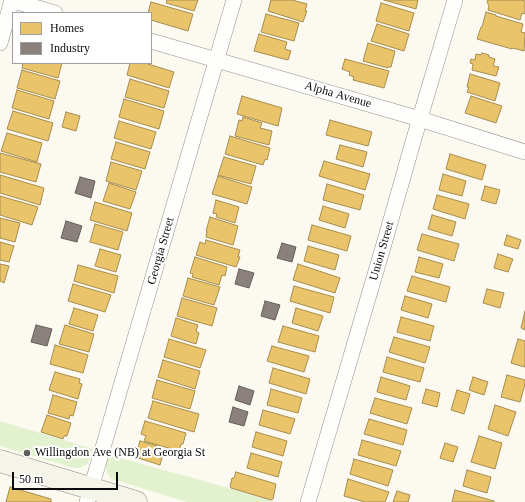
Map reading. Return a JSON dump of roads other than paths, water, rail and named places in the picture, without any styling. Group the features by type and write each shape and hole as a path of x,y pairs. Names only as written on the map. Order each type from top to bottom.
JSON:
{"main road":[{"path":"0,461 89,495 136,502"}],"street":[{"path":"0,42 12,0 52,12"},
{"name":"Georgia Street","path":"89,495 234,0"},
{"name":"Union Street","path":"308,502 456,0"},
{"name":"Alpha Avenue","path":"152,41 420,119 525,152"}],"place":[{"name":"Willingdon Ave (NB) at Georgia St","path":"27,453"}]}
